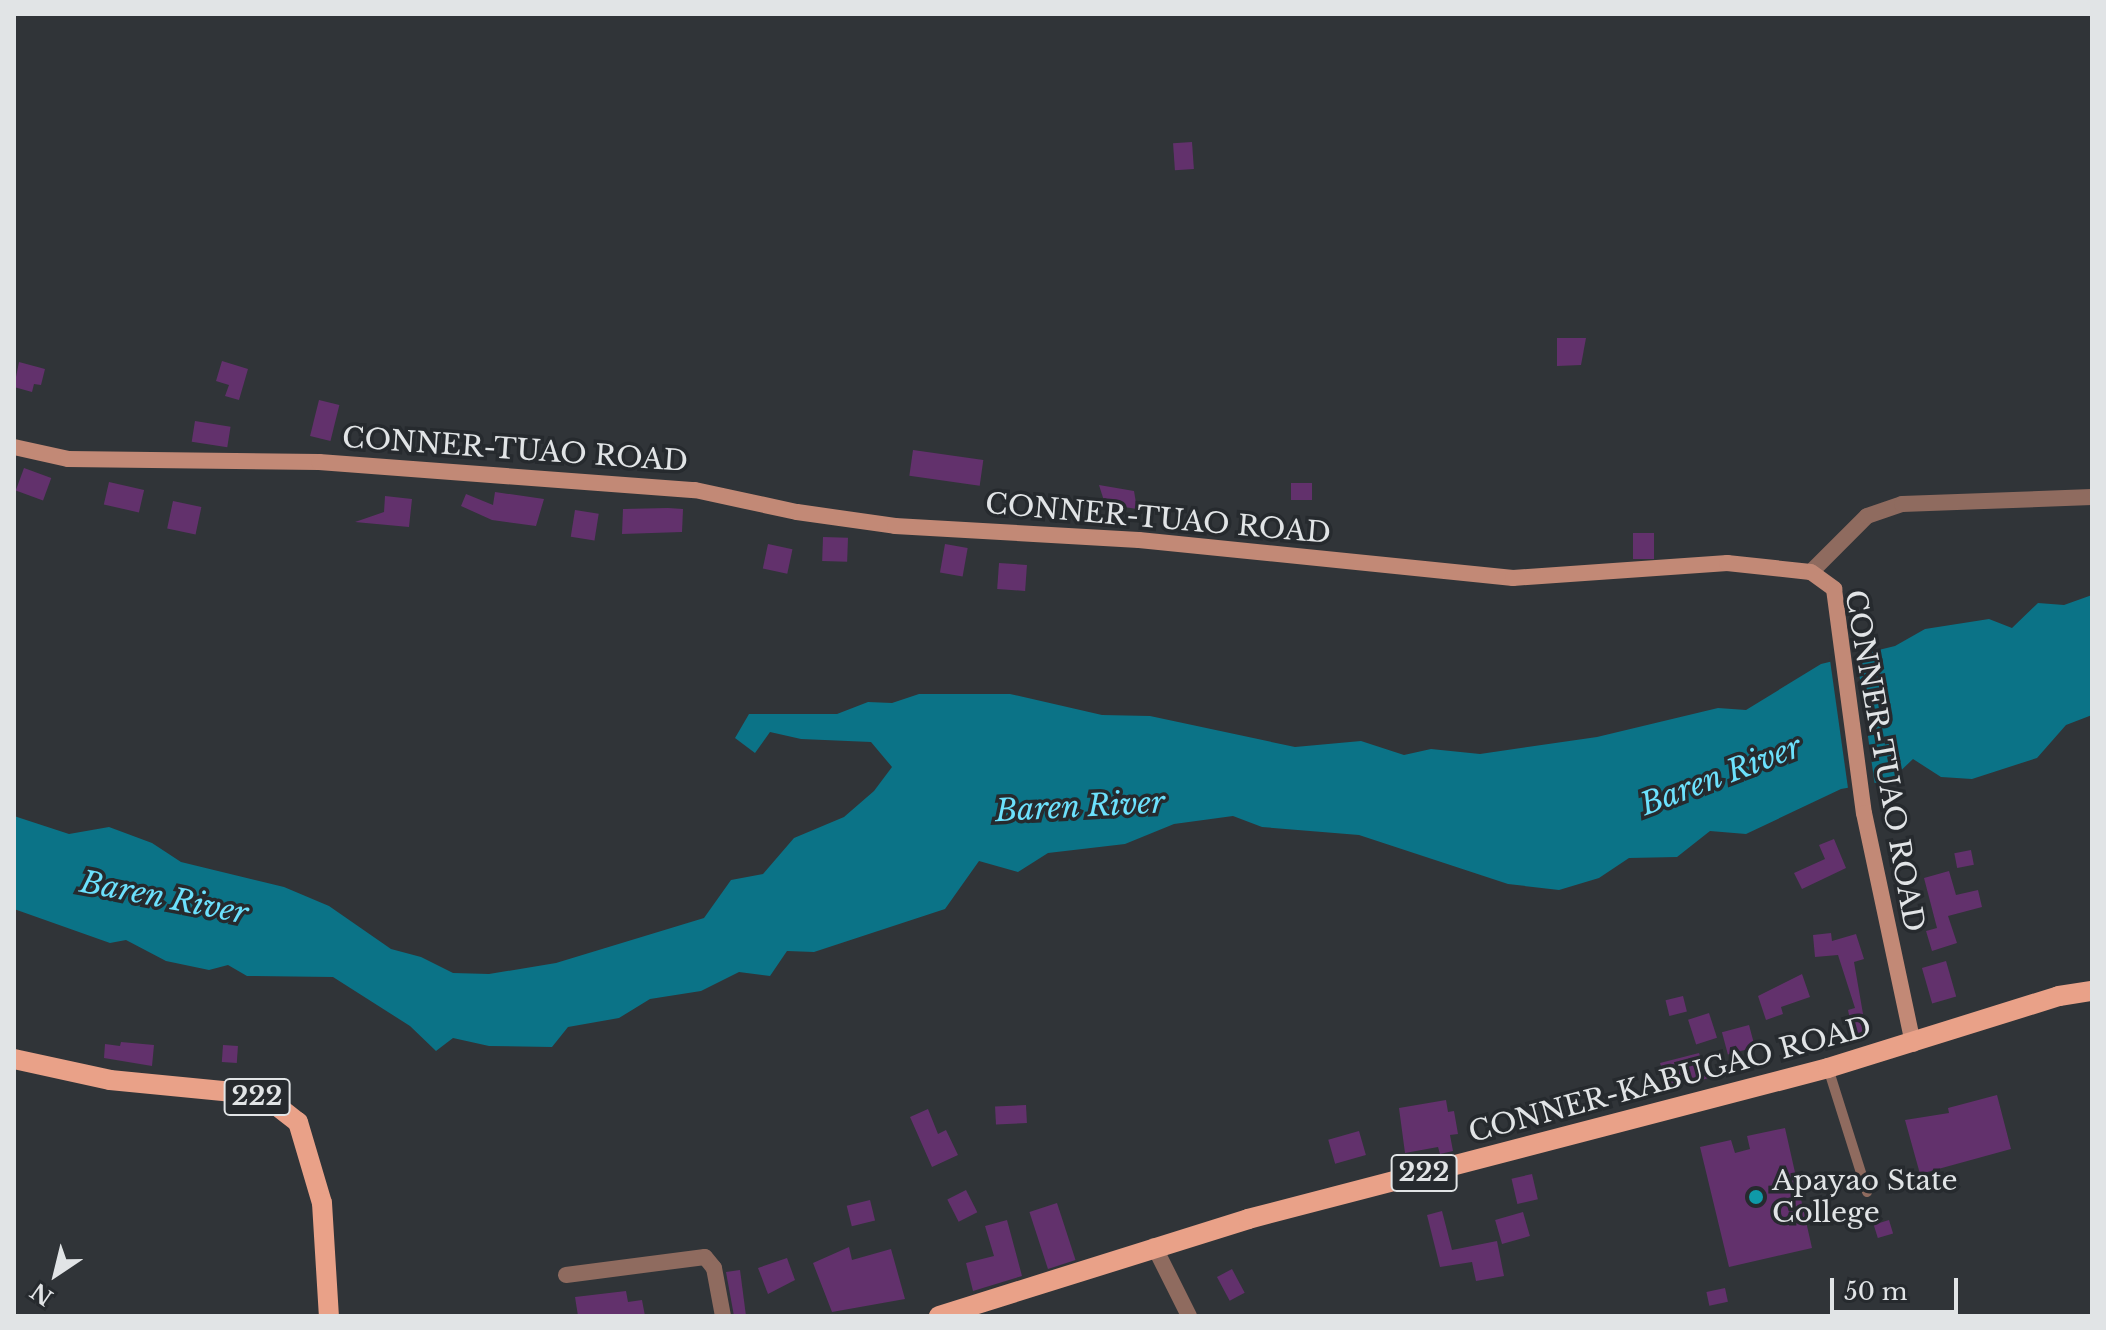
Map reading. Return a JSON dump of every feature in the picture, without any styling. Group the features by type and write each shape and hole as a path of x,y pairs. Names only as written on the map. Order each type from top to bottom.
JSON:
{"main road":[{"name":"CONNER-TUAO ROAD","path":"14,447 68,459 319,462 695,490 797,512 895,526 1139,540 1513,578 1727,563 1811,572 1834,589 1864,813 1913,1044"},
{"name":"CONNER-KABUGAO ROAD","path":"939,1316 1154,1246 1828,1068 2059,996 2092,991"},
{"name":"222","path":"14,1059 110,1080 243,1093 272,1102 298,1122 322,1203 329,1316"}],"street":[{"path":"1811,572 1867,516 1902,504 2092,497"},
{"path":"1154,1246 1189,1316"},
{"path":"566,1275 705,1257 714,1268 723,1316"}],"lane":[{"path":"1828,1068 1867,1192"}],"water":[{"name":"Baren River","path":"2092,595 2092,715 2066,725 2037,758 1972,779 1941,777 1913,759 1891,780 1841,789 1746,834 1710,831 1677,857 1629,858 1599,878 1559,890 1508,884 1359,835 1262,827 1233,816 1174,824 1125,844 1048,853 1018,872 979,861 945,909 814,952 787,951 770,976 739,972 701,991 650,999 619,1018 568,1027 552,1047 489,1046 453,1038 436,1051 410,1026 333,977 247,976 228,965 209,970 166,961 126,940 110,943 14,909 14,816 69,834 109,827 152,843 181,862 284,887 329,906 391,949 421,957 453,973 489,974 556,963 704,918 731,880 763,874 794,838 844,817 874,791 892,767 871,742 801,739 770,732 755,753 735,738 749,714 837,714 868,702 892,703 919,694 1010,694 1102,715 1150,716 1295,747 1361,741 1404,755 1431,749 1480,754 1597,737 1718,708 1746,710 1821,664 1895,646 1925,629 1989,619 2012,628 2038,603 2064,605"}],"pier":[{"path":"1856,651 1875,787 1848,790 1829,655"}],"building":[{"path":"1192,142 1194,169 1175,170 1173,143"},
{"path":"1557,338 1586,338 1581,365 1557,366"},
{"path":"222,361 248,369 239,400 225,396 229,385 216,381"},
{"path":"19,362 45,369 41,385 34,384 32,392 14,387"},
{"path":"319,400 339,405 330,441 310,436"},
{"path":"195,421 231,427 227,447 192,442"},
{"path":"913,450 983,460 980,486 909,476"},
{"path":"24,468 51,478 43,500 16,491"},
{"path":"109,482 144,490 139,513 104,504"},
{"path":"1291,483 1312,483 1312,500 1291,500"},
{"path":"1099,485 1134,491 1137,509 1105,504"},
{"path":"495,492 544,499 536,526 492,520 461,506 466,494 493,505"},
{"path":"385,496 412,499 409,527 355,522 384,512"},
{"path":"173,501 201,507 196,534 167,528"},
{"path":"623,509 683,509 682,532 622,534"},
{"path":"575,510 599,514 594,540 571,537"},
{"path":"1633,533 1654,533 1654,559 1633,559"},
{"path":"823,537 848,538 847,562 822,561"},
{"path":"768,544 792,549 787,574 763,568"},
{"path":"945,544 968,548 963,577 940,573"},
{"path":"999,563 1027,565 1025,591 997,589"},
{"path":"1834,839 1846,868 1802,889 1794,873 1825,859 1819,845"},
{"path":"1971,850 1974,865 1957,868 1954,853"},
{"path":"1949,871 1956,895 1978,890 1982,907 1948,916 1957,943 1932,951 1926,931 1937,928 1924,878"},
{"path":"1831,933 1832,941 1856,934 1864,959 1854,962 1866,1031 1853,1034 1848,1010 1855,1008 1838,955 1815,957 1813,935"},
{"path":"1946,961 1956,997 1932,1003 1922,968"},
{"path":"1802,974 1810,997 1781,1007 1783,1014 1766,1020 1758,996"},
{"path":"1683,996 1687,1012 1669,1016 1666,1000"},
{"path":"1709,1013 1717,1038 1696,1045 1688,1020"},
{"path":"1749,1025 1755,1047 1728,1054 1722,1032"},
{"path":"121,1042 154,1045 152,1066 104,1058 105,1044 120,1046"},
{"path":"223,1045 238,1046 237,1063 222,1062"},
{"path":"1699,1053 1708,1078 1694,1083 1692,1077 1667,1085 1660,1063"},
{"path":"1997,1095 2011,1149 1920,1174 1905,1120 1949,1113 1948,1108"},
{"path":"1446,1100 1448,1112 1454,1111 1458,1134 1450,1135 1453,1151 1440,1154 1438,1147 1405,1153 1399,1108"},
{"path":"1026,1105 1027,1123 996,1125 995,1107"},
{"path":"928,1109 938,1134 946,1130 958,1155 932,1167 910,1117"},
{"name":"Apayao State College","path":"1785,1128 1812,1248 1729,1267 1700,1147 1731,1140 1735,1153 1750,1149 1747,1136"},
{"path":"1359,1131 1366,1155 1335,1164 1328,1140"},
{"path":"1532,1174 1538,1199 1517,1204 1512,1179"},
{"path":"966,1190 977,1212 959,1222 947,1200"},
{"path":"870,1200 875,1220 852,1226 847,1206"},
{"path":"1057,1203 1076,1260 1048,1269 1029,1212"},
{"path":"1442,1211 1452,1250 1497,1241 1504,1276 1476,1281 1472,1262 1440,1267 1427,1215"},
{"path":"1523,1212 1530,1236 1502,1244 1495,1220"},
{"path":"1007,1220 1022,1276 973,1291 966,1263 994,1256 985,1226"},
{"path":"1889,1220 1893,1233 1878,1238 1874,1225"},
{"path":"849,1247 852,1260 891,1249 905,1299 832,1312 813,1263"},
{"path":"787,1258 795,1280 768,1294 758,1268"},
{"path":"1232,1269 1245,1293 1230,1301 1217,1277"},
{"path":"740,1270 746,1316 734,1316 726,1272"},
{"path":"1725,1288 1728,1302 1709,1306 1706,1292"},
{"path":"626,1291 628,1302 642,1300 645,1316 578,1316 575,1297"}],"place":[{"name":"Apayao State College","path":"1756,1197"}]}
